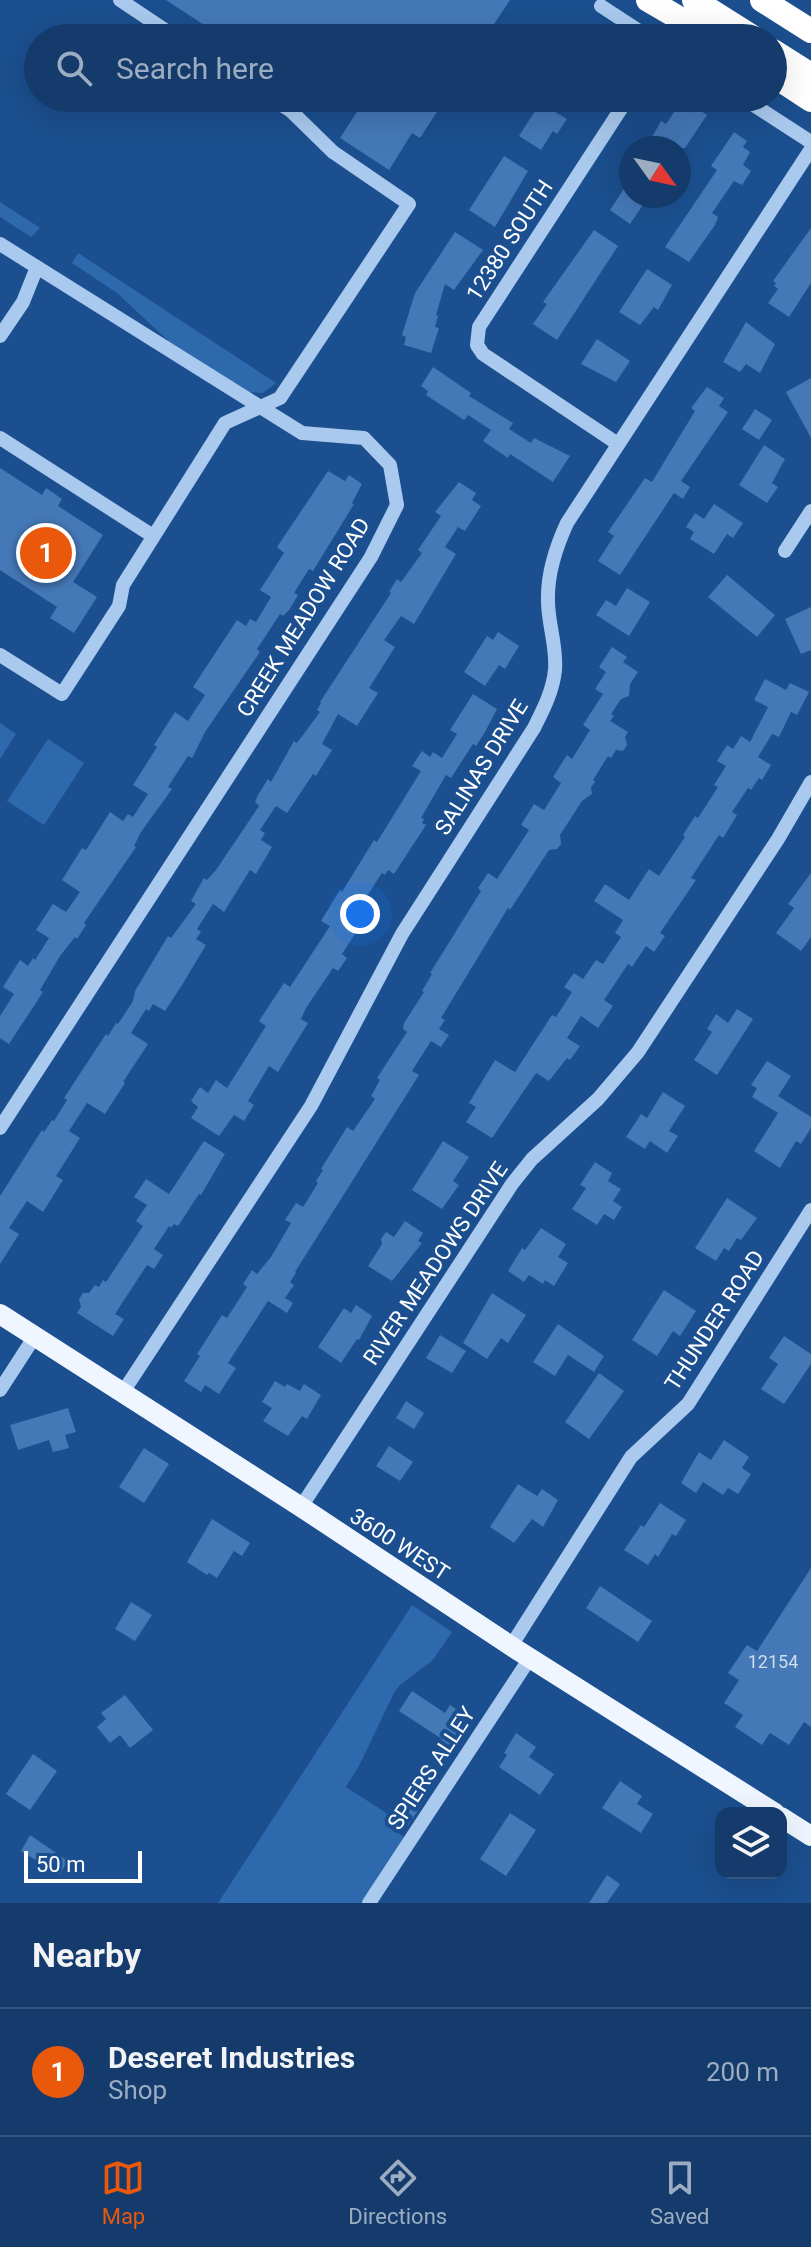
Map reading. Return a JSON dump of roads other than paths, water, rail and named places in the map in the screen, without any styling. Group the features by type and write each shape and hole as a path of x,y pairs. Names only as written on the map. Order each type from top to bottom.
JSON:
{"highway":[{"path":"648,0 689,24"},
{"path":"694,0 732,24"},
{"path":"762,0 811,31"},
{"path":"787,60 811,75"},
{"path":"787,84 811,100"}],"main road":[{"name":"3600 WEST","path":"0,1314 511,1646 766,1807"},
{"path":"787,1821 811,1836"}],"street":[{"path":"120,0 156,24"},
{"path":"601,6 629,24"},
{"path":"0,655 62,694 119,606 123,585 225,423 280,398 409,204 333,152 292,112"},
{"name":"12380 SOUTH","path":"618,444 483,354 477,345 479,327 619,112"},
{"path":"765,112 811,142"},
{"name":"SALINAS DRIVE","path":"123,1392 311,1106 402,934 534,728 547,700 555,669 548,602 557,545 567,523 811,149"},
{"name":"CREEK MEADOW ROAD","path":"0,244 302,433 364,438 390,465 397,505 371,557 0,1128"},
{"path":"0,336 23,302 37,267"},
{"path":"0,438 153,536"},
{"path":"785,551 811,511"},
{"name":"RIVER MEADOWS DRIVE","path":"301,1507 512,1184 532,1159 598,1099 638,1052 778,839 811,782"},
{"name":"THUNDER ROAD","path":"511,1646 631,1457 688,1404 811,1210"},
{"path":"0,1390 35,1336"},
{"name":"SPIERS ALLEY","path":"369,1903 530,1658"}],"place":[{"name":"Deseret Industries","path":"46,553"}]}
